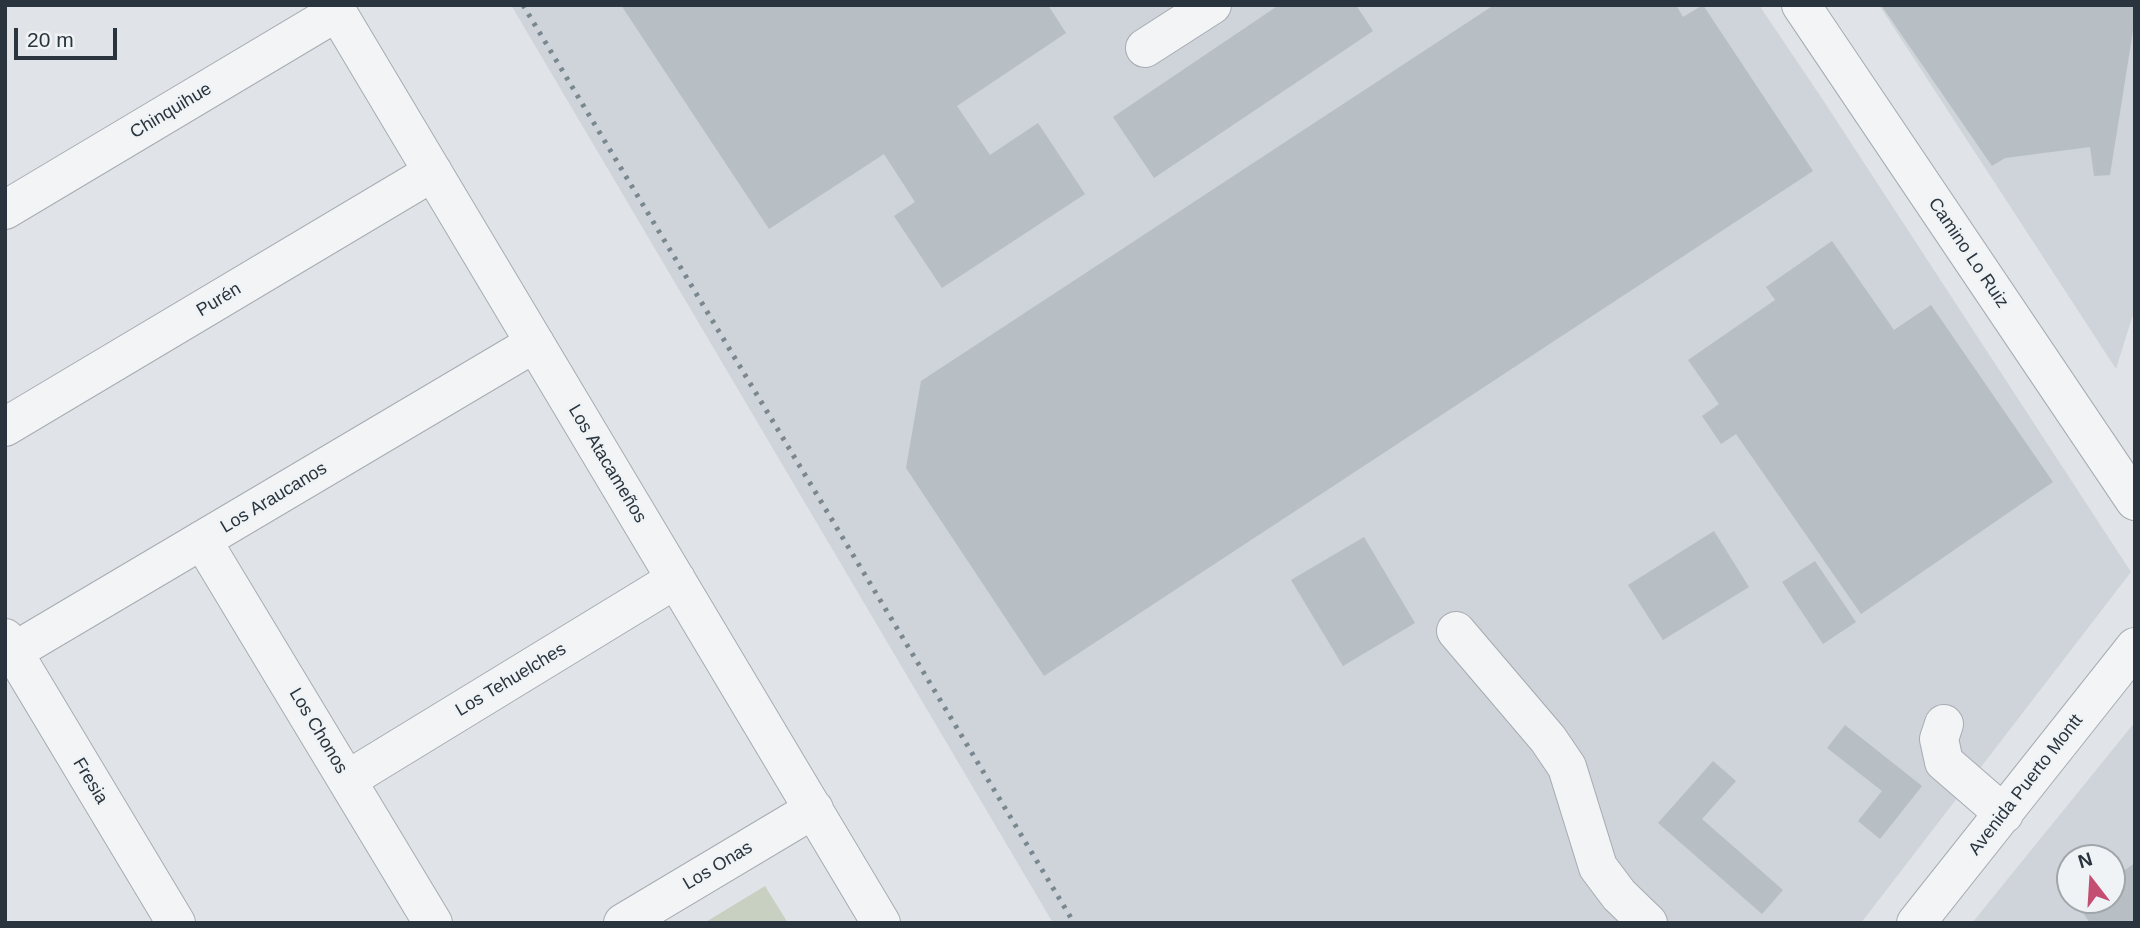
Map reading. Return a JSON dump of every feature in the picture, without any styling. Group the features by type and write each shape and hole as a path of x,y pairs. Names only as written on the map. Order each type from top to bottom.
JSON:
{"street":[{"path":"1145,48 1212,5"},
{"name":"Camino Lo Ruiz","path":"1801,5 2135,501"},
{"name":"Los Atacameños","path":"335,9 881,923"},
{"name":"Chinquihue","path":"5,210 335,9"},
{"name":"Purén","path":"5,427 433,172"},
{"name":"Los Araucanos","path":"9,645 202,540 535,343"},
{"name":"Los Chonos","path":"202,540 433,923"},
{"name":"Los Tehuelches","path":"347,780 676,579"},
{"path":"1456,631 1549,738 1567,767 1598,867 1619,895 1648,923"},
{"name":"Fresia","path":"9,645 176,923"},
{"name":"Avenida Puerto Montt","path":"1916,923 2135,647"},
{"path":"1944,724 1939,738 1944,762 2004,814"},
{"name":"Los Onas","path":"631,921 814,809"}],"shaded area":[{"path":"511,5 1759,5 2131,572 1861,923 1053,923"},
{"path":"1879,5 2135,5 2135,308 2116,369"},
{"path":"2135,722 2135,923 1972,923"}],"green space":[{"path":"765,886 788,923 704,923"}],"building":[{"path":"621,5 1048,5 1066,33 957,106 990,155 1038,123 1085,194 942,288 894,216 915,202 884,154 769,229"},
{"path":"1279,5 1356,5 1373,31 1154,178 1113,117"},
{"path":"1494,5 1676,5 1683,17 1703,5 1813,171 1044,676 906,468 921,381"},
{"path":"1881,5 2135,5 2110,175 2094,176 2090,147 2005,158 1992,166"},
{"path":"1832,241 1894,330 1931,305 2053,482 1861,614 1736,434 1721,444 1702,416 1719,404 1688,360 1775,300 1766,287"},
{"path":"1714,531 1749,587 1663,640 1628,585"},
{"path":"1364,537 1415,623 1343,666 1291,580"},
{"path":"1815,561 1856,622 1823,644 1782,582"},
{"path":"1845,725 1922,786 1880,839 1858,821 1882,791 1827,748"},
{"path":"1713,761 1736,781 1702,819 1783,890 1762,914 1658,823"},
{"path":"2135,863 2135,923 2090,923 2084,914 2126,914 2126,869"}],"railway":[{"path":"523,5 1074,923"}]}
